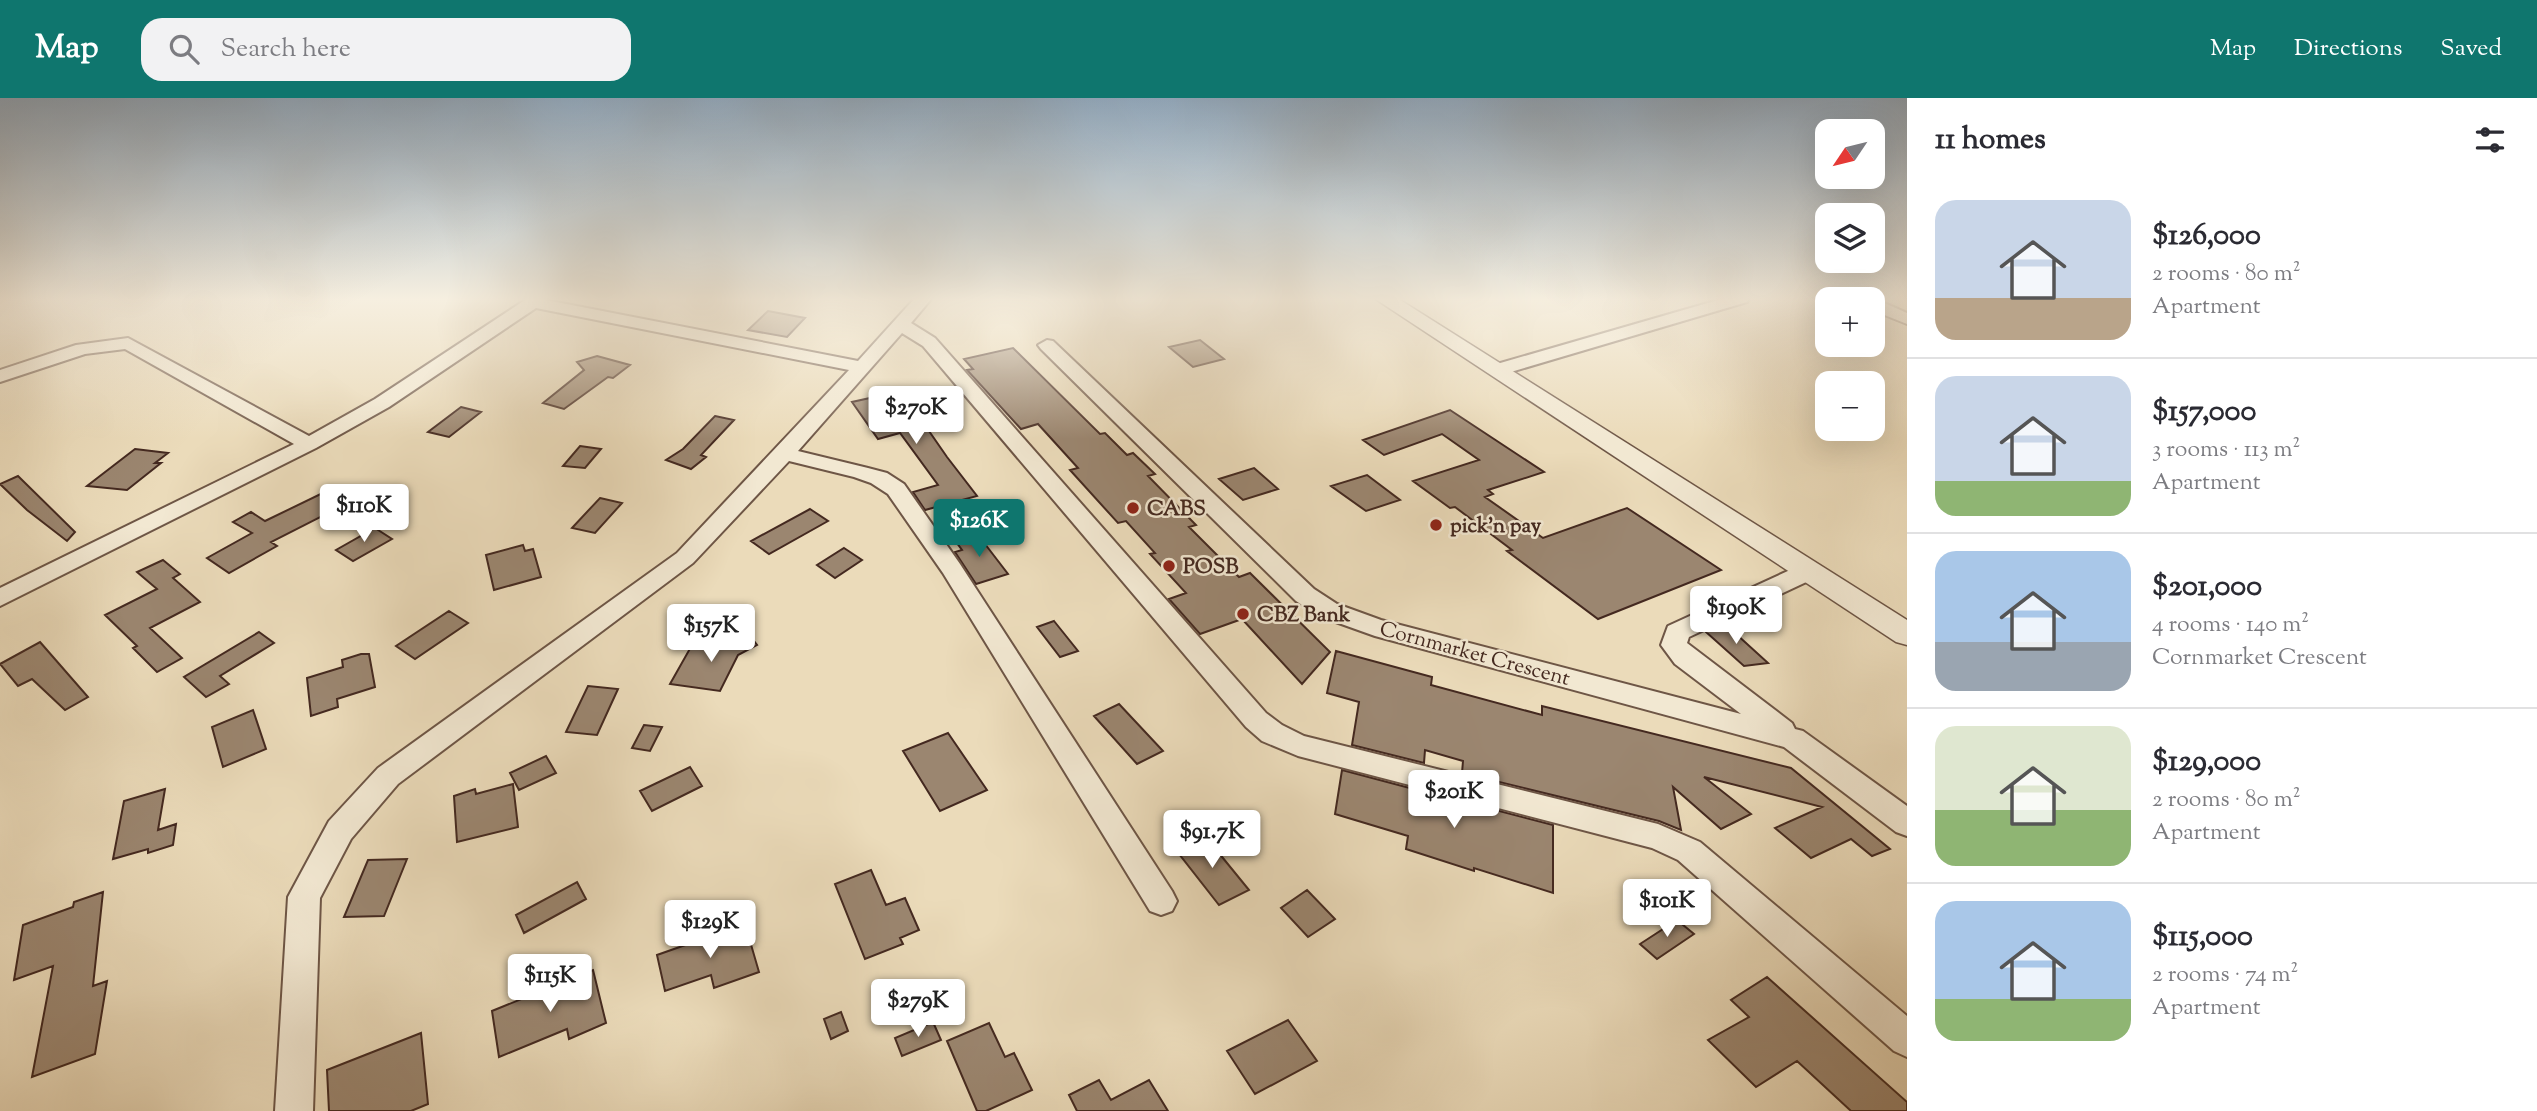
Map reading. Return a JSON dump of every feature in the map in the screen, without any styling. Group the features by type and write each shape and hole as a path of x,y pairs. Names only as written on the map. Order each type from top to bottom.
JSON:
{"street":[{"path":"0,376 82,349 111,345"},
{"path":"132,345 309,444"},
{"path":"0,598 309,444 382,403 468,345"},
{"path":"756,345 861,367"},
{"path":"294,1111 304,897 341,830 388,776 685,558 784,454 881,345"},
{"path":"932,345 1256,720 1272,733 1298,744 1658,837 1689,851 1907,1039"},
{"name":"Cornmarket Crescent","path":"1047,345 1305,595 1328,610 1375,626 1793,739"},
{"path":"1458,345 1907,634"},
{"path":"1497,370 1581,345"},
{"path":"784,454 861,472 879,478 896,489 952,569 1161,901"},
{"name":"Cornmarket Crescent","path":"1809,571 1677,632 1674,645 1684,657 1907,822"}],"building":[{"path":"1207,345 1224,359 1193,367 1169,347"},
{"path":"1013,348 1100,434 1105,433 1127,455 1133,453 1155,474 1148,476 1196,525 1189,527 1239,577 1250,573 1330,652 1302,684 1242,619 1200,634 1169,599 1186,593 1150,554 1155,553 1126,521 1118,523 1070,470 1078,468 1038,424 1021,429 967,370 973,369 964,359"},
{"path":"597,356 630,365 613,378 608,377 564,409 543,403 584,370 577,362"},
{"path":"901,391 932,430 929,431 977,496 925,510 913,492 938,485 900,433 878,439 852,402"},
{"path":"461,407 481,412 449,437 428,432"},
{"path":"1450,410 1544,472 1488,490 1493,494 1485,497 1543,538 1627,508 1721,570 1598,619 1507,551 1512,550 1455,507 1450,508 1413,481 1479,460 1442,434 1384,455 1363,440"},
{"path":"715,416 734,420 701,455 706,457 691,469 666,460 683,449"},
{"path":"580,446 601,449 585,468 563,466"},
{"path":"135,449 168,453 155,463 161,463 127,490 87,486"},
{"path":"1254,468 1278,489 1243,500 1219,479"},
{"path":"1367,475 1400,500 1366,511 1331,486"},
{"path":"18,476 75,532 67,541 27,510 0,484"},
{"path":"329,490 340,498 340,507 271,542 277,546 229,573 207,558 252,533 233,522 251,512 265,521"},
{"path":"600,498 622,503 595,533 572,528"},
{"path":"810,509 828,521 769,554 751,541"},
{"path":"375,528 392,539 353,561 336,550"},
{"path":"976,533 1008,574 976,584 955,552 962,550 954,539"},
{"path":"523,545 525,551 533,549 541,577 494,590 486,555"},
{"path":"844,548 862,560 835,578 817,565"},
{"path":"163,560 180,574 173,578 200,602 150,628 182,658 157,672 133,648 137,646 105,615 157,589 137,572"},
{"path":"449,611 468,623 415,659 396,646"},
{"path":"1054,621 1078,651 1060,657 1037,627"},
{"path":"1724,623 1768,663 1744,666 1706,632"},
{"path":"259,632 274,643 220,676 229,684 206,697 184,677"},
{"path":"747,632 757,645 738,655 720,691 670,684 692,645 712,648"},
{"path":"40,642 88,697 65,710 32,679 18,686 0,664"},
{"path":"1336,651 1432,677 1431,685 1542,715 1542,706 1791,768 1890,849 1872,856 1851,839 1811,858 1775,828 1822,807 1704,777 1751,814 1721,829 1673,787 1681,830 1659,821 1462,773 1463,761 1425,750 1424,763 1352,745 1359,702 1327,693"},
{"path":"369,654 375,687 337,699 338,707 311,716 307,678 343,667 342,660"},
{"path":"588,686 618,689 597,735 566,732"},
{"path":"1119,704 1163,751 1137,764 1094,716"},
{"path":"253,710 266,749 223,767 212,727"},
{"path":"644,725 662,727 650,751 632,748"},
{"path":"948,733 987,790 940,811 903,751"},
{"path":"546,756 556,773 519,790 510,773"},
{"path":"690,767 702,786 652,811 640,791"},
{"path":"1342,770 1421,791 1461,805 1461,801 1553,825 1553,893 1406,849 1408,836 1335,814"},
{"path":"513,784 518,827 457,842 454,796 475,789 476,794"},
{"path":"165,789 158,830 176,824 173,845 148,853 148,849 113,859 124,801"},
{"path":"1205,836 1249,890 1219,905 1176,850"},
{"path":"407,859 384,916 344,917 368,860"},
{"path":"871,870 886,905 905,898 919,930 900,938 903,944 865,959 835,884"},
{"path":"577,882 586,899 524,933 516,915"},
{"path":"1307,890 1335,919 1308,937 1281,908"},
{"path":"103,892 93,986 107,981 95,1054 32,1077 53,966 14,980 23,925 73,907 74,902"},
{"path":"1677,920 1694,934 1657,959 1640,944"},
{"path":"745,924 759,972 714,988 711,975 665,991 657,955"},
{"path":"593,970 606,1023 569,1039 567,1029 499,1057 492,1011"},
{"path":"1767,977 1907,1102 1907,1111 1851,1111 1797,1061 1756,1087 1708,1040 1749,1017 1731,1000"},
{"path":"841,1012 848,1031 831,1039 824,1019"},
{"path":"1288,1020 1317,1061 1255,1094 1227,1051"},
{"path":"933,1022 941,1040 902,1056 895,1038"},
{"path":"989,1023 1005,1057 1014,1053 1032,1090 986,1111 977,1111 947,1041"},
{"path":"421,1033 428,1104 411,1111 329,1111 327,1070"},
{"path":"1099,1080 1111,1100 1149,1080 1168,1111 1077,1111 1069,1095"}],"place":[{"name":"CABS","path":"1133,508"},
{"name":"pick'n pay","path":"1436,525"},
{"name":"POSB","path":"1169,566"},
{"name":"CBZ Bank","path":"1243,614"}]}
